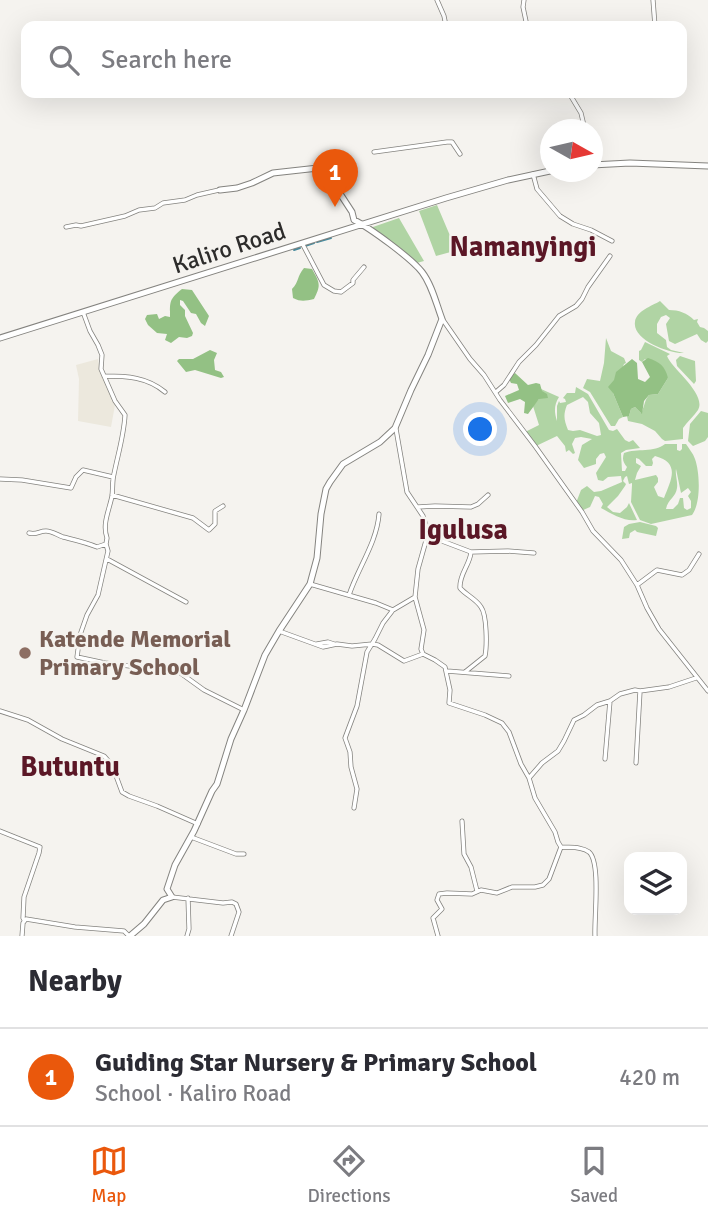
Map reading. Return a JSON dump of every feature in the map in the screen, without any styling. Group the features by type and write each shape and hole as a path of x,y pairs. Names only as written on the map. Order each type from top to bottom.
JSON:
{"street":[{"path":"437,0 444,21"},
{"path":"524,0 526,21"},
{"path":"655,1 655,21"},
{"path":"572,98 582,119"},
{"path":"374,152 452,142 460,154"},
{"path":"603,164 708,166"},
{"path":"66,227 125,216 139,210 155,208 163,202 186,200 197,195 237,188 273,173 317,168 324,172 352,212 354,220 420,270 442,318 470,359 582,512 593,531 621,560 659,629 708,691"},
{"name":"Kaliro Road","path":"0,338 446,198 540,172"},
{"path":"533,174 537,189 560,216 611,241"},
{"path":"302,243 324,285 334,291 341,292 346,289 364,267"},
{"path":"496,392 505,386 519,362 559,316 582,299 610,256"},
{"path":"83,312 102,355 104,376 115,401 125,415 105,523 107,559 98,595 80,635 77,657 179,672 204,690 244,710"},
{"path":"24,920 124,931 130,936 144,924 163,900 175,865 217,784 231,739 265,655 310,584 317,558 323,502 330,482 343,464 380,442 395,428 442,318"},
{"path":"104,376 136,378 154,383 165,392"},
{"path":"395,428 404,482 407,492 423,516 427,537 418,569 415,597 424,629 421,649 423,654 443,665 447,671 449,703 474,710 502,723 509,732 536,799 561,847 549,878 543,885 512,887 497,893 481,890 472,894 439,894 437,900 442,911 433,918 438,936"},
{"path":"0,479 71,488 83,470 113,477"},
{"path":"112,495 193,518 209,530 215,524 215,511 223,506"},
{"path":"418,508 471,507 478,505 488,495"},
{"path":"349,595 355,576 368,552 379,514"},
{"path":"29,533 36,535 50,531 97,547 106,544"},
{"path":"427,537 438,538 471,552 534,553"},
{"path":"465,672 485,656 488,642 484,612 476,601 460,588 462,573 471,552"},
{"path":"637,585 657,570 682,575 689,570 699,554"},
{"path":"107,559 186,602"},
{"path":"310,584 393,610"},
{"path":"354,808 357,789 345,738 357,706 367,652 393,610 415,597"},
{"path":"279,631 315,645 328,647 337,644 378,645 404,662 423,654"},
{"path":"447,671 509,676"},
{"path":"529,778 542,763 558,751 574,720 597,705 620,694 669,687 696,678"},
{"path":"636,763 640,691"},
{"path":"605,758 610,701"},
{"path":"0,711 28,720 62,739 104,756 112,765 122,792 198,824"},
{"path":"462,821 464,854 471,867 477,891"},
{"path":"1,833 40,847 24,897 22,936"},
{"path":"191,837 236,854 244,854"},
{"path":"561,847 576,847 588,852 593,859 596,887 595,936"},
{"path":"167,889 172,897"},
{"path":"163,900 172,897 236,904 240,912 231,936"},
{"path":"187,936 188,898"}],"shaded area":[{"path":"98,359 115,405 111,427 78,421 79,379 76,365"}],"green space":[{"path":"437,205 458,250 436,256 419,211"},
{"path":"399,218 424,261 413,264 370,228"},
{"path":"304,268 312,269 319,287 314,299 303,301 293,298 292,289"},
{"path":"182,289 192,290 209,316 205,326 180,300 193,333 192,336 179,337 171,343 165,340 167,334 157,333 145,319 147,315 157,314 159,319 170,317 171,301"},
{"path":"660,301 669,310 683,312 694,320 698,319 700,327 708,331 708,341 706,343 701,340 697,334 675,344 669,341 666,324 670,318 666,315 661,317 657,324 657,333 666,340 667,347 671,350 684,353 670,351 653,345 639,335 636,318"},
{"path":"606,338 611,351 624,358 626,363 613,393 623,417 615,426 611,426 590,392 583,388 587,379 600,381"},
{"path":"645,342 670,354 667,356 670,361 698,397 698,410 683,428 683,439 665,441 655,431 628,421 627,416 631,409 635,407 641,413 649,395 658,394 668,378 645,359 642,362 639,360 639,351"},
{"path":"210,350 217,353 214,360 215,370 221,372 224,377 195,370 186,372 177,361 193,359"},
{"path":"680,356 695,361 694,384 677,366 676,360"},
{"path":"648,358 661,365 668,378 658,394 649,395 644,401 642,414 635,407 631,409 629,416 623,417 608,387 616,372 632,359 637,363 638,379 645,382 650,377 642,362"},
{"path":"515,373 528,385 540,384 542,391 547,394 548,398 539,399 528,414 524,413 525,402 520,399 508,403 505,396 519,390 517,384 511,383 509,379"},
{"path":"576,387 588,394 609,430 617,429 625,440 633,440 640,448 621,453 622,471 627,467 623,460 624,453 665,444 677,444 677,450 680,451 682,444 686,444 695,459 699,480 697,503 692,515 651,524 640,520 631,502 632,483 629,484 627,476 623,481 625,486 607,507 620,513 629,503 637,520 623,519 601,508 603,504 599,497 595,496 590,507 581,511 576,503 581,490 587,486 594,492 601,491 622,482 621,476 598,480 596,473 606,457 604,453 596,459 596,464 584,468 578,460 582,445 592,439 575,438 572,444 573,454 569,450 566,452 557,436 536,446 525,432 539,425 533,406 539,399 541,389 559,397 555,409 557,421 559,401 566,402 563,398 567,393 575,393","holes":["583,397 588,402 590,413 599,423 601,435 568,430 564,418 567,405","655,456 663,459 671,468 671,479 664,498 658,496 654,487 658,482 656,475 635,480 641,466 636,463 636,458 646,466 652,466","676,469 681,493 688,488 691,492 688,496 691,508 684,508 683,498 680,498 673,509 666,509 677,486"]},
{"path":"701,411 708,413 708,437 693,446 688,441 690,424"},
{"path":"640,522 656,526 656,536 635,530 630,533 629,538 622,539 624,527"}],"waterway":[{"path":"317,242 331,238"},
{"path":"305,246 314,243"},
{"path":"294,250 300,248"}],"place":[{"name":"Guiding Star Nursery & Primary School","path":"335,207"},
{"name":"Katende Memorial Primary School","path":"25,653"}],"district":[{"name":"Namanyingi","path":"523,247"},
{"name":"Igulusa","path":"463,530"},
{"name":"Butuntu","path":"70,767"}]}
